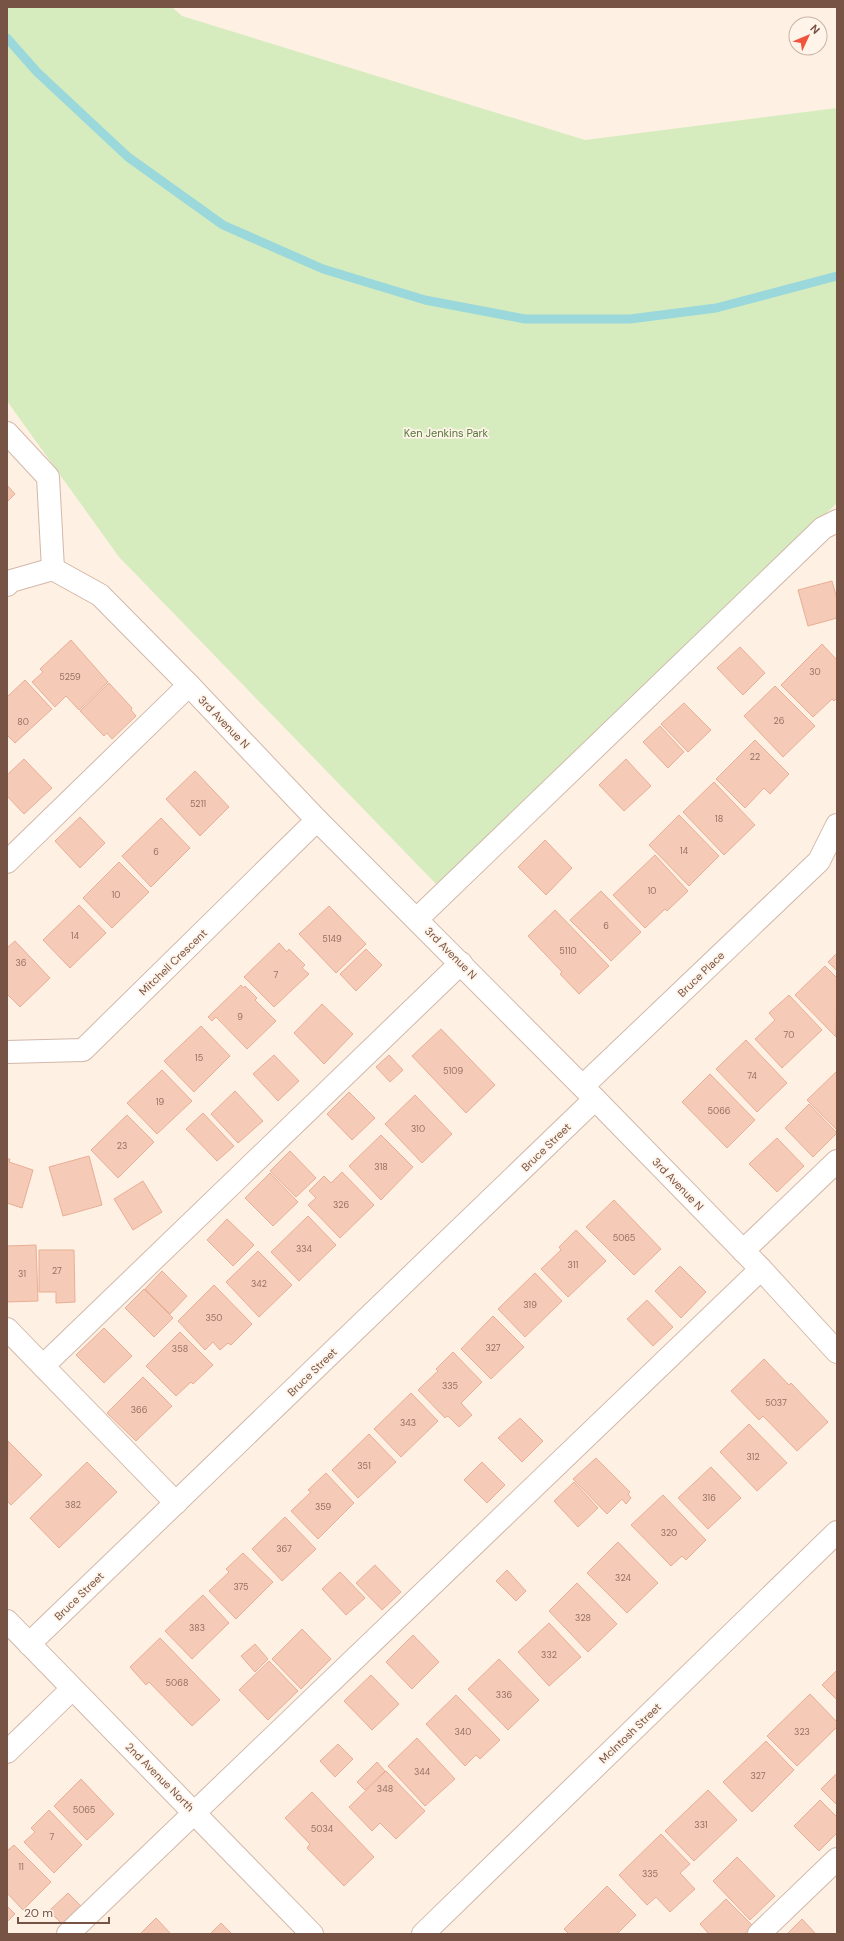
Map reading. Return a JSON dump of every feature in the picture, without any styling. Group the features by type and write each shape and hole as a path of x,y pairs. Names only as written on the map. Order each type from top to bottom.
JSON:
{"street":[{"path":"7,432 48,476 53,569 11,581 7,585"},
{"path":"417,919 818,534 837,521"},
{"name":"3rd Avenue N","path":"53,569 100,595 189,685 317,820 589,1092 761,1269 837,1352"},
{"path":"7,862 189,685"},
{"name":"Mitchell Crescent","path":"7,1052 83,1050 317,820"},
{"name":"Bruce Place","path":"589,1092 828,858 837,825"},
{"path":"43,1366 461,964"},
{"name":"Bruce Street","path":"28,1644 176,1503 589,1092"},
{"path":"743,1251 837,1161"},
{"path":"68,1934 761,1269"},
{"path":"7,1330 176,1503"},
{"name":"McIntosh Street","path":"423,1934 837,1532"},
{"name":"2nd Avenue North","path":"7,1621 312,1934"},
{"path":"7,1752 72,1689"},
{"path":"759,1934 837,1859"}],"green space":[{"name":"Ken Jenkins Park","path":"7,7 172,7 182,16 585,140 837,108 837,503 437,885 119,557 7,401"}],"building":[{"path":"7,485 15,494 7,502"},
{"path":"832,581 837,599 837,618 808,626 798,590"},
{"path":"71,640 108,682 79,710 66,696 55,707 32,682 43,672 40,669"},
{"path":"822,644 837,660 837,698 834,701 832,699 813,717 781,685"},
{"path":"740,647 765,673 743,695 717,668"},
{"path":"25,680 52,709 15,743 7,735 7,697"},
{"path":"109,683 132,708 131,710 136,716 112,739 107,733 104,736 80,711"},
{"path":"775,686 815,726 783,757 744,716"},
{"path":"684,703 711,730 688,752 661,724"},
{"path":"660,726 684,752 668,768 643,742"},
{"path":"755,740 789,774 770,794 764,788 745,808 716,779"},
{"path":"24,759 52,788 24,814 7,796 7,775"},
{"path":"626,759 651,786 624,811 599,785"},
{"path":"195,771 229,807 200,836 166,799"},
{"path":"714,782 755,825 724,855 683,812"},
{"path":"679,815 719,856 689,886 649,845"},
{"path":"80,817 105,843 80,868 55,841"},
{"path":"161,818 190,848 151,887 122,856"},
{"path":"545,840 572,868 546,895 518,867"},
{"path":"655,855 688,891 667,911 665,909 645,928 613,895"},
{"path":"119,862 149,892 112,928 83,898"},
{"path":"601,891 641,932 611,961 570,920"},
{"path":"79,905 106,933 70,968 43,940"},
{"path":"329,906 366,944 336,973 299,934"},
{"path":"555,910 609,966 579,994 560,974 562,972 528,936"},
{"path":"15,941 50,978 20,1007 7,994 7,948"},
{"path":"279,943 287,952 289,949 305,965 302,968 309,974 274,1007 244,977"},
{"path":"366,949 382,965 356,991 340,974"},
{"path":"837,953 837,971 828,962"},
{"path":"825,966 837,978 836,1037 795,995"},
{"path":"241,985 243,988 245,986 257,998 255,1000 276,1021 247,1049 216,1017 212,1021 208,1017"},
{"path":"789,995 822,1030 782,1068 755,1039 775,1020 769,1013"},
{"path":"322,1004 353,1034 324,1064 294,1033"},
{"path":"201,1026 230,1056 194,1092 164,1061"},
{"path":"441,1029 495,1085 466,1113 412,1056"},
{"path":"746,1040 787,1083 757,1112 716,1069"},
{"path":"274,1055 299,1081 278,1101 253,1074"},
{"path":"389,1055 403,1070 390,1082 376,1067"},
{"path":"162,1070 192,1101 157,1134 127,1103"},
{"path":"836,1072 837,1073 837,1130 807,1100"},
{"path":"710,1074 755,1120 727,1148 682,1102"},
{"path":"235,1091 263,1121 238,1143 211,1114"},
{"path":"349,1092 375,1118 352,1140 327,1114"},
{"path":"415,1095 452,1134 422,1163 385,1124"},
{"path":"809,1104 837,1133 813,1157 785,1128"},
{"path":"203,1113 234,1146 217,1161 186,1129"},
{"path":"127,1115 154,1142 118,1178 91,1150"},
{"path":"381,1135 413,1167 381,1200 349,1166"},
{"path":"777,1138 804,1166 777,1192 749,1164"},
{"path":"290,1151 316,1178 296,1197 270,1171"},
{"path":"89,1156 102,1205 63,1216 49,1167"},
{"path":"7,1159 10,1159 9,1162 33,1170 22,1208 7,1203"},
{"path":"342,1172 374,1205 340,1238 308,1205 316,1198 309,1191 324,1176 331,1183"},
{"path":"270,1173 298,1202 273,1226 245,1198"},
{"path":"143,1181 162,1212 133,1230 114,1199"},
{"path":"614,1200 661,1249 634,1275 586,1227"},
{"path":"308,1216 336,1245 299,1281 271,1252"},
{"path":"227,1219 254,1245 233,1266 207,1240"},
{"path":"576,1230 606,1261 568,1297 541,1269 561,1250 559,1247"},
{"path":"36,1245 38,1301 7,1302 7,1246"},
{"path":"39,1250 74,1250 75,1302 56,1303 56,1292 39,1292"},
{"path":"258,1251 292,1285 259,1317 226,1282"},
{"path":"680,1266 706,1292 681,1318 655,1291"},
{"path":"162,1271 187,1296 170,1314 145,1289"},
{"path":"535,1273 562,1301 525,1337 498,1309"},
{"path":"214,1285 252,1324 231,1345 228,1343 220,1350 213,1342 205,1350 178,1321"},
{"path":"144,1289 173,1318 154,1337 125,1308"},
{"path":"647,1300 673,1327 653,1346 627,1319"},
{"path":"493,1316 524,1347 491,1379 461,1349"},
{"path":"104,1328 132,1356 104,1383 76,1355"},
{"path":"180,1332 213,1365 193,1384 191,1382 176,1396 146,1366"},
{"path":"453,1352 482,1382 461,1403 472,1415 459,1427 449,1417 447,1416 445,1418 418,1390 438,1371 436,1369"},
{"path":"764,1359 789,1385 791,1383 828,1422 797,1451 763,1416 759,1420 731,1391"},
{"path":"143,1377 172,1406 136,1441 107,1413"},
{"path":"411,1393 438,1421 401,1457 374,1429"},
{"path":"520,1418 543,1441 522,1462 498,1438"},
{"path":"749,1424 787,1463 757,1491 720,1452"},
{"path":"369,1434 396,1462 358,1498 332,1470"},
{"path":"8,1441 42,1475 11,1505 7,1501"},
{"path":"596,1458 630,1492 628,1494 631,1498 626,1504 622,1499 607,1514 573,1479"},
{"path":"87,1462 117,1492 59,1548 30,1518"},
{"path":"482,1462 505,1485 487,1503 464,1480"},
{"path":"711,1467 741,1498 708,1529 678,1498"},
{"path":"326,1473 354,1503 318,1539 291,1511 311,1492 308,1490"},
{"path":"574,1482 598,1508 578,1527 554,1501"},
{"path":"663,1495 706,1540 686,1560 682,1556 671,1566 631,1525"},
{"path":"285,1517 316,1549 282,1581 252,1549"},
{"path":"618,1542 658,1583 627,1613 587,1573"},
{"path":"243,1553 273,1582 236,1619 209,1591 229,1572 226,1569"},
{"path":"375,1565 401,1592 382,1610 356,1583"},
{"path":"507,1570 526,1591 516,1601 496,1581"},
{"path":"340,1572 365,1598 346,1615 322,1589"},
{"path":"577,1583 617,1624 588,1652 549,1611"},
{"path":"203,1595 229,1623 192,1659 165,1631"},
{"path":"549,1623 581,1657 549,1686 518,1652"},
{"path":"302,1629 331,1659 301,1689 272,1659"},
{"path":"413,1635 439,1662 412,1689 386,1662"},
{"path":"160,1638 220,1700 192,1726 149,1682 146,1685 130,1667"},
{"path":"255,1644 268,1659 255,1672 241,1656"},
{"path":"499,1659 539,1700 508,1730 468,1689"},
{"path":"269,1661 298,1691 268,1720 239,1690"},
{"path":"837,1670 837,1700 822,1685"},
{"path":"371,1675 399,1704 372,1730 344,1701"},
{"path":"810,1694 837,1722 837,1727 797,1766 767,1736"},
{"path":"456,1695 500,1740 480,1759 476,1755 465,1766 426,1724"},
{"path":"417,1738 455,1779 425,1806 388,1766"},
{"path":"766,1741 794,1770 752,1812 723,1782"},
{"path":"338,1744 353,1759 335,1777 320,1761"},
{"path":"377,1762 385,1771 365,1790 357,1782"},
{"path":"386,1771 425,1811 396,1839 380,1823 372,1831 349,1807"},
{"path":"837,1773 837,1805 821,1789"},
{"path":"81,1779 114,1814 87,1840 54,1806"},
{"path":"708,1790 737,1820 694,1861 665,1831"},
{"path":"312,1792 374,1857 344,1886 307,1848 310,1844 285,1818"},
{"path":"820,1800 837,1817 837,1833 819,1851 794,1826"},
{"path":"49,1810 82,1845 54,1873 24,1842 35,1832 31,1828"},
{"path":"661,1834 690,1864 680,1873 695,1889 670,1912 656,1897 647,1905 619,1875"},
{"path":"14,1845 51,1882 23,1910 7,1893 7,1851"},
{"path":"737,1857 775,1896 750,1920 713,1881"},
{"path":"607,1886 636,1915 617,1934 569,1934 564,1929"},
{"path":"68,1893 83,1908 64,1926 49,1911"},
{"path":"726,1899 753,1926 744,1934 709,1934 700,1924"},
{"path":"7,1906 15,1914 7,1922"},
{"path":"156,1918 171,1934 140,1934"},
{"path":"802,1919 816,1934 787,1934"},
{"path":"221,1923 232,1934 210,1934"}],"waterway":[{"path":"7,38 37,72 128,157 223,225 323,269 425,300 525,319 630,319 716,308 837,276"}]}
